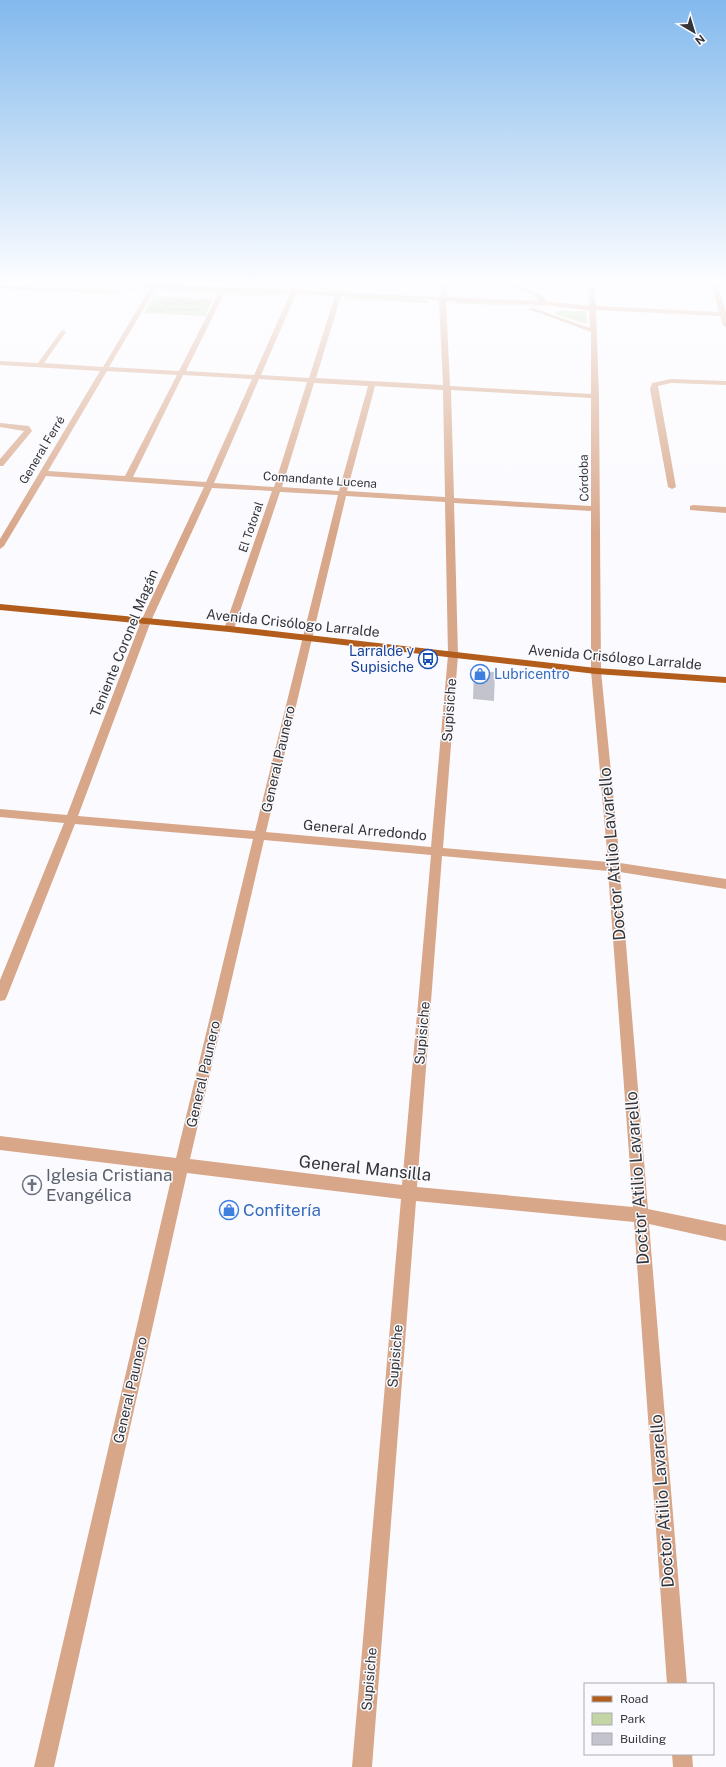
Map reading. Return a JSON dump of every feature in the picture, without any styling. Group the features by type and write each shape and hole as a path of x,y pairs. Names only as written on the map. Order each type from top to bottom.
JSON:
{"main road":[{"name":"Avenida Crisólogo Larralde","path":"0,607 230,629 596,671 726,680"}],"street":[{"path":"50,366 257,376 594,396"},
{"path":"128,478 184,366"},
{"name":"Teniente Coronel Magán","path":"0,996 71,819 146,621 209,485 261,366"},
{"name":"El Totoral","path":"230,629 277,490 316,366"},
{"name":"Supisiche","path":"362,1767 453,655 446,366"},
{"name":"Córdoba","path":"594,366 596,671"},
{"name":"General Ferré","path":"0,546 105,369"},
{"path":"672,487 654,389 655,385 670,380 726,383"},
{"name":"General Paunero","path":"44,1767 181,1166 306,638 341,494 372,383"},
{"path":"0,425 21,426 26,428 28,431 0,464"},
{"name":"Comandante Lucena","path":"43,472 277,490 596,510"},
{"path":"693,508 726,510"},
{"name":"Doctor Atilio Lavarello","path":"596,671 614,867 677,1683"},
{"name":"General Arredondo","path":"0,813 614,867 726,884"},
{"name":"General Mansilla","path":"0,1144 408,1193 640,1215 726,1233"},
{"path":"682,1755 683,1767"}],"building":[{"path":"474,671 495,672 494,701 473,699"}],"place":[{"name":"Larralde y Supisiche","path":"428,659"},
{"name":"Lubricentro","path":"480,674"},
{"name":"Iglesia Cristiana Evangélica","path":"32,1185"},
{"name":"Confitería","path":"229,1210"}]}
